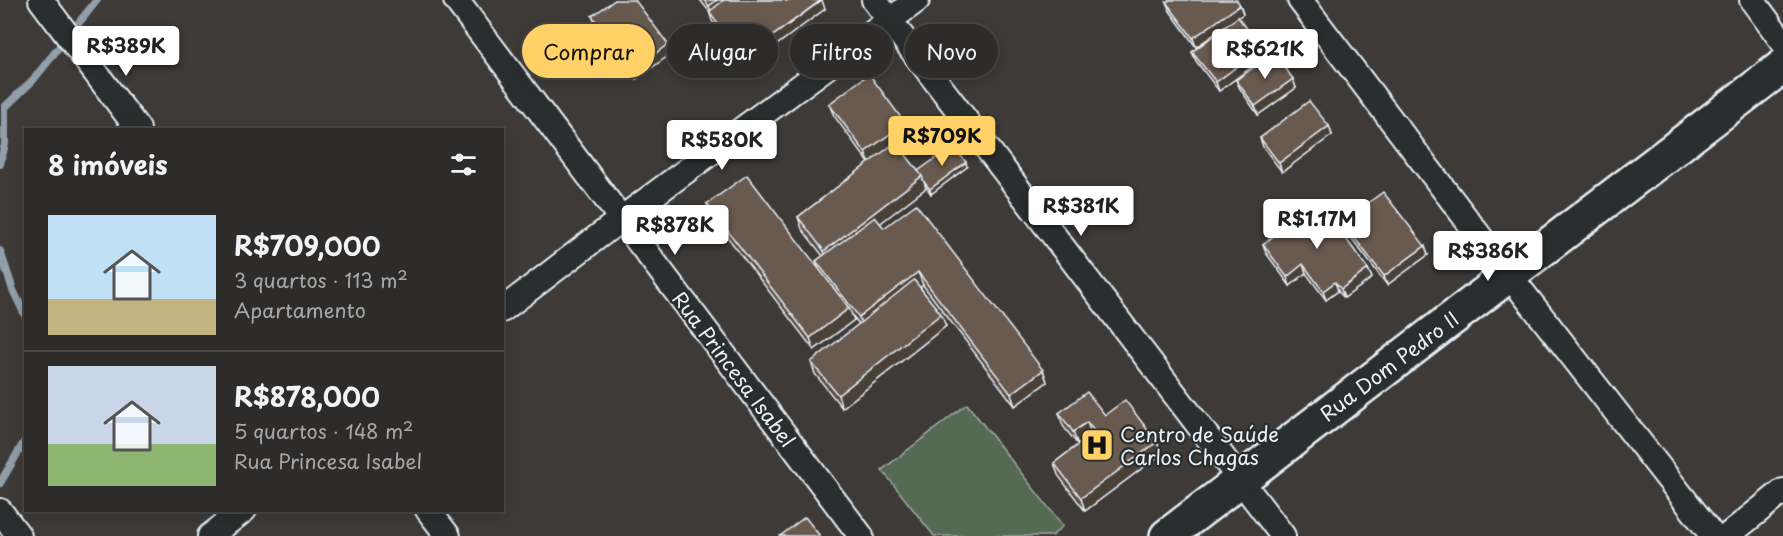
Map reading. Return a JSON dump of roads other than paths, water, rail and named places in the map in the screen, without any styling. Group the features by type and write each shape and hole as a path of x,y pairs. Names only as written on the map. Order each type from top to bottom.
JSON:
{"street":[{"path":"41,0 137,128"},
{"name":"Rua Princesa Isabel","path":"456,0 861,536"},
{"path":"874,0 1283,536"},
{"path":"504,308 917,0"},
{"path":"1300,0 1509,275 1713,536"},
{"path":"1752,0 1783,42"},
{"name":"Rua Dom Pedro II","path":"1167,536 1783,66"},
{"path":"1727,536 1783,491"},
{"path":"210,536 241,512"},
{"path":"430,512 448,536"},
{"path":"1,513 19,536"}],"waterway":[{"path":"0,164 5,144 5,107 33,80 97,0"},
{"path":"0,251 13,290 24,313"},
{"path":"0,483 24,442"}],"place":[{"name":"Centro de Saúde Carlos Chagas","path":"1097,445"}]}
